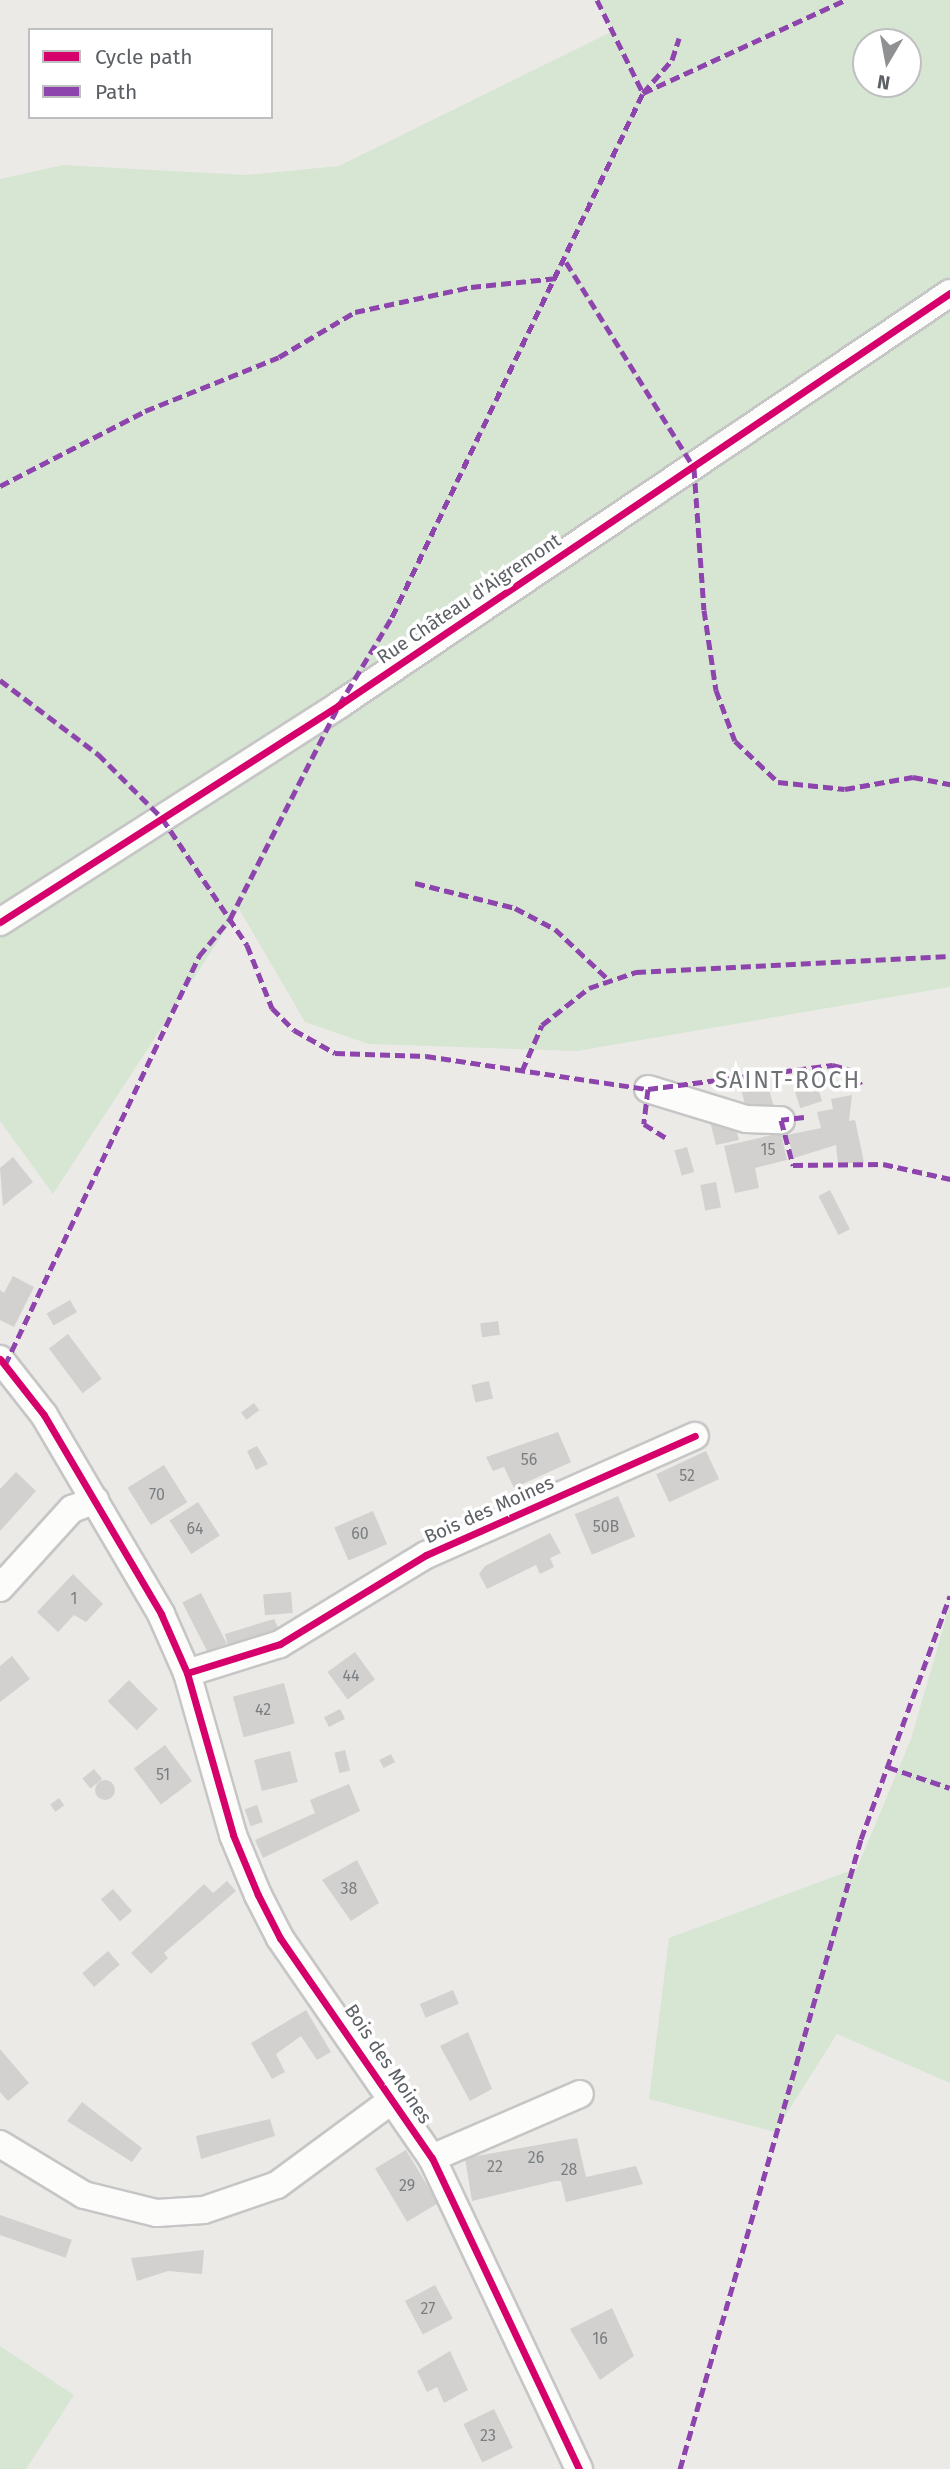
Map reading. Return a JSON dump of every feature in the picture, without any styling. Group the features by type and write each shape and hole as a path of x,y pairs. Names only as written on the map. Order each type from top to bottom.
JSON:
{"street":[{"name":"Rue Château d'Aigremont","path":"0,922 339,705 950,293"},
{"path":"648,1089 746,1119 781,1120"},
{"name":"Bois des Moines","path":"2,1364 44,1415 95,1500 187,1673 233,1835 264,1906 395,2098 432,2158 579,2469"},
{"name":"Bois des Moines","path":"187,1673 280,1644 426,1555 695,1436"},
{"path":"0,1588 72,1509 95,1500"},
{"path":"432,2158 580,2094"},
{"path":"0,2144 84,2195 157,2213 204,2210 277,2185 395,2098"}],"green space":[{"path":"597,0 950,0 950,987 577,1051 369,1044 305,1022 239,909 53,1194 0,1121 0,179 63,165 246,175 339,166 611,32"},
{"path":"950,1604 950,2083 837,2034 775,2132 649,2099 669,1938 857,1868 911,1739"},
{"path":"0,2346 74,2395 26,2469 0,2469"}],"building":[{"path":"766,1079 774,1107 748,1114 740,1086"},
{"path":"816,1082 822,1101 800,1108 794,1089"},
{"path":"852,1095 849,1121 855,1120 864,1162 838,1164 836,1145 794,1158 787,1135 821,1128 817,1112 833,1109 831,1099"},
{"path":"708,1113 734,1121 739,1140 716,1145"},
{"path":"781,1133 787,1160 755,1168 759,1188 735,1193 724,1146"},
{"path":"687,1147 694,1172 682,1176 675,1151"},
{"path":"13,1157 33,1182 3,1206 0,1168"},
{"path":"716,1182 721,1208 705,1211 700,1185"},
{"path":"830,1190 850,1229 838,1235 818,1196"},
{"path":"13,1276 34,1287 14,1327 0,1320 0,1290 4,1293"},
{"path":"70,1300 77,1312 54,1326 47,1314"},
{"path":"498,1321 500,1335 482,1337 480,1324"},
{"path":"68,1334 102,1379 83,1393 49,1348"},
{"path":"489,1381 493,1399 476,1403 471,1385"},
{"path":"254,1403 259,1410 246,1420 241,1412"},
{"path":"558,1432 571,1462 514,1488 504,1467 493,1471 486,1457"},
{"path":"257,1446 268,1464 256,1470 247,1451"},
{"path":"706,1451 719,1479 669,1502 656,1474"},
{"path":"164,1465 187,1502 151,1525 128,1488"},
{"path":"16,1472 36,1491 0,1531 0,1489"},
{"path":"618,1496 635,1537 592,1555 575,1514"},
{"path":"198,1502 220,1536 191,1554 169,1521"},
{"path":"373,1511 387,1544 348,1561 334,1527"},
{"path":"550,1533 561,1553 550,1558 554,1567 540,1574 536,1565 487,1589 479,1574 485,1566"},
{"path":"73,1574 103,1604 86,1622 74,1615 58,1632 37,1612"},
{"path":"291,1592 293,1613 265,1615 263,1594"},
{"path":"201,1593 227,1644 208,1653 182,1603"},
{"path":"274,1619 281,1634 230,1653 225,1634"},
{"path":"355,1652 375,1680 347,1699 327,1672"},
{"path":"12,1656 30,1679 0,1702 0,1666"},
{"path":"129,1680 158,1709 137,1730 108,1701"},
{"path":"284,1683 295,1724 244,1737 233,1697"},
{"path":"340,1709 345,1719 329,1727 324,1717"},
{"path":"165,1745 192,1781 161,1804 134,1768"},
{"path":"345,1750 350,1770 339,1773 334,1753"},
{"path":"290,1751 298,1782 262,1791 254,1760"},
{"path":"391,1754 395,1762 384,1768 379,1760"},
{"path":"94,1769 102,1779 91,1789 82,1778"},
{"path":"105,1780 112,1783 115,1790 112,1797 105,1800 98,1797 95,1790 98,1783"},
{"path":"349,1784 360,1811 263,1858 255,1840 315,1813 310,1800"},
{"path":"59,1798 64,1805 55,1812 50,1804"},
{"path":"257,1805 263,1822 251,1826 245,1809"},
{"path":"357,1860 379,1903 351,1921 322,1880"},
{"path":"227,1881 236,1891 164,1953 168,1958 151,1974 131,1953 204,1884 213,1893"},
{"path":"113,1889 132,1911 120,1921 101,1899"},
{"path":"108,1951 120,1965 94,1987 82,1973"},
{"path":"453,1990 459,2004 426,2018 420,2004"},
{"path":"306,2010 331,2052 317,2060 301,2036 276,2054 285,2072 272,2079 251,2043"},
{"path":"468,2032 492,2089 470,2101 440,2046"},
{"path":"0,2049 29,2083 8,2101 0,2092"},
{"path":"82,2102 142,2148 132,2162 67,2121"},
{"path":"270,2119 275,2136 201,2159 196,2136"},
{"path":"577,2138 586,2177 636,2166 643,2184 566,2202 561,2181 555,2181 472,2201 465,2158"},
{"path":"406,2150 438,2203 407,2222 375,2169"},
{"path":"0,2215 72,2240 66,2258 0,2235"},
{"path":"204,2250 202,2274 168,2271 137,2281 131,2258"},
{"path":"435,2285 453,2319 423,2335 405,2301"},
{"path":"612,2308 634,2356 600,2380 570,2329"},
{"path":"450,2351 468,2390 444,2403 437,2387 427,2392 417,2371"},
{"path":"494,2409 513,2448 482,2463 463,2424"}],"marked path":[{"path":"597,0 643,93 672,60 679,38"},
{"path":"5,1365 199,956 230,919 339,705 392,617 643,93 845,0"},
{"path":"566,262 694,468 704,610 716,690 735,741 778,782 845,789 913,777 950,784"},
{"path":"0,486 145,411 279,357 355,312 471,287 558,278"},
{"path":"0,680 98,754 162,818 247,945 272,1008 294,1030 335,1053 426,1056 648,1089 832,1065 852,1070 861,1085"},
{"path":"415,883 515,908 555,929 610,981"},
{"path":"522,1071 542,1025 589,988 636,972 950,956"},
{"path":"648,1089 644,1124 666,1138"},
{"path":"804,1117 781,1120 793,1165 883,1164 950,1179"},
{"path":"680,2469 861,1839 950,1596"},
{"path":"888,1767 950,1788"}],"cycle path":[{"path":"0,922 339,705 950,293"},
{"path":"0,1359 44,1415 161,1614 187,1673 233,1835 258,1895 280,1938 432,2158 579,2469"},
{"path":"187,1673 280,1644 426,1555 695,1436"}],"district":[{"name":"SAINT-ROCH","path":"788,1080"}]}
